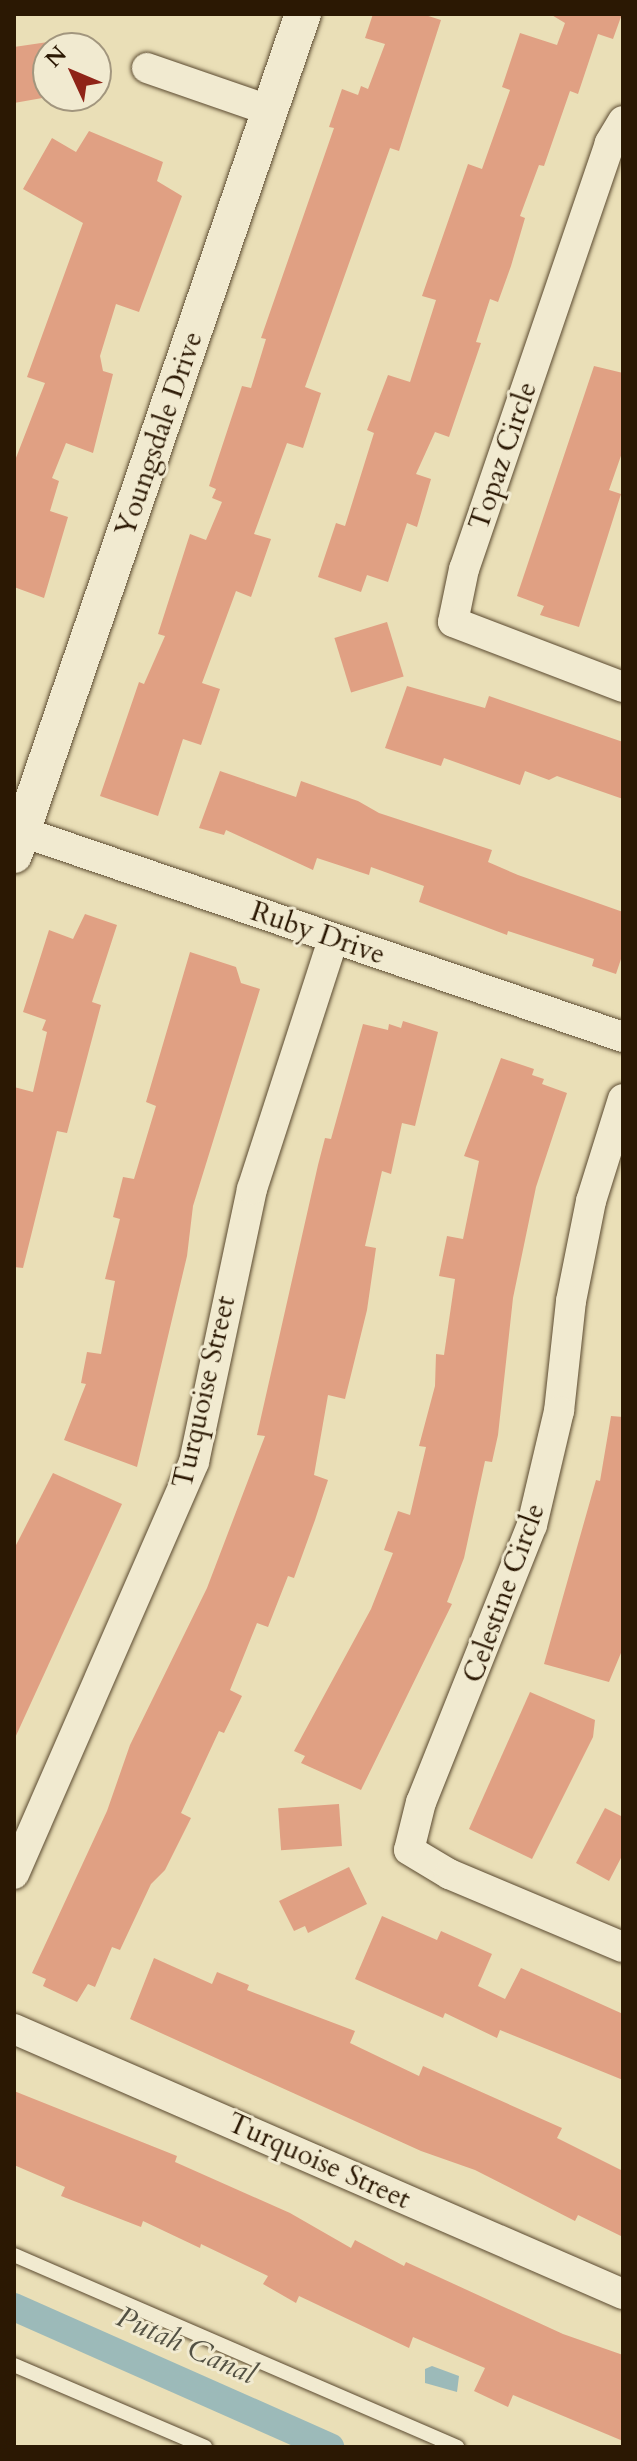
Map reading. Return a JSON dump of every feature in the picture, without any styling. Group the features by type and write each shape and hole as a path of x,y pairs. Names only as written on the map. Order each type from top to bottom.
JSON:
{"street":[{"name":"Youngsdale Drive","path":"17,838 303,14"},
{"path":"147,68 271,111"},
{"name":"Topaz Circle","path":"623,121 610,143 469,554 453,622 623,687"},
{"name":"Ruby Drive","path":"17,838 333,939 623,1037"},
{"name":"Turquoise Street","path":"14,1874 194,1462 252,1189 333,939"},
{"name":"Celestine Circle","path":"623,1099 591,1201 571,1301 559,1411 532,1525 421,1802 409,1850 449,1874 623,1947"},
{"name":"Turquoise Street","path":"14,2029 623,2294"}],"lane":[{"path":"14,2255 457,2447"},
{"path":"14,2365 205,2447"}],"water":[{"path":"432,2366 459,2376 457,2392 425,2383 425,2369"}],"building":[{"path":"373,14 422,14 441,20 399,151 390,148 305,387 321,393 303,448 287,443 254,534 271,539 251,597 236,591 202,683 220,689 201,745 183,739 158,816 100,796 139,682 144,684 165,636 158,634 190,534 206,540 222,502 212,498 216,489 209,486 242,386 251,388 266,339 261,338 334,128 329,127 342,89 358,95 361,86 368,89 385,44 365,38"},
{"path":"550,14 622,14 613,39 598,34 578,94 570,91 544,166 539,165 520,216 525,218 511,266 498,302 490,299 476,342 481,343 449,437 435,432 416,474 431,479 417,527 407,523 388,582 367,575 361,592 318,577 336,523 345,526 374,433 367,430 388,375 410,382 436,300 422,296 468,164 482,169 510,90 502,87 520,33 557,45 565,23"},
{"path":"32,44 32,100 14,103 14,47"},
{"path":"89,131 163,162 157,181 182,196 139,312 116,304 100,356 103,371 113,374 93,453 66,443 52,478 59,481 50,511 68,517 44,598 14,587 14,463 45,383 27,377 83,223 23,189 52,138 76,152"},
{"path":"594,366 623,373 623,450 609,490 621,494 579,627 540,615 544,606 517,596"},
{"path":"387,622 404,677 351,693 334,638"},
{"path":"407,686 485,708 489,696 623,742 623,799 557,776 549,780 525,771 520,785 444,758 441,766 385,748"},
{"path":"220,771 296,797 301,781 358,801 379,813 492,850 488,862 623,912 623,953 616,974 592,966 594,959 508,931 507,935 419,902 424,886 371,867 369,875 317,858 313,870 226,830 224,835 199,828"},
{"path":"85,914 117,925 92,1002 101,1005 67,1133 57,1131 23,1268 14,1267 14,1087 33,1092 47,1032 42,1030 46,1020 23,1012 49,930 73,939"},
{"path":"190,952 236,967 241,983 260,989 193,1206 187,1256 137,1467 64,1440 86,1384 81,1383 87,1352 101,1354 115,1281 105,1279 120,1219 113,1217 123,1177 134,1179 156,1106 146,1102"},
{"path":"403,1021 438,1032 415,1126 402,1123 391,1174 382,1171 365,1246 376,1248 367,1310 345,1399 328,1395 314,1475 328,1480 315,1520 294,1578 288,1576 268,1627 257,1623 230,1690 242,1696 224,1733 219,1731 181,1813 191,1818 165,1870 151,1884 120,1950 112,1947 95,1987 88,1984 77,2002 43,1986 46,1979 32,1973 107,1811 130,1745 207,1588 265,1436 257,1435 318,1165 325,1138 331,1139 363,1024 388,1030 389,1024 401,1028"},
{"path":"501,1058 534,1069 532,1075 544,1079 542,1084 567,1093 536,1187 513,1298 498,1435 492,1462 485,1461 464,1558 447,1602 452,1604 361,1790 301,1763 305,1756 294,1751 371,1609 393,1553 384,1550 398,1511 410,1515 426,1447 419,1446 435,1386 436,1354 444,1355 455,1279 439,1276 447,1236 463,1239 479,1161 464,1156"},
{"path":"611,1416 623,1417 623,1648 609,1682 544,1664 596,1480 600,1481"},
{"path":"53,1473 122,1504 14,1740 14,1549"},
{"path":"530,1692 595,1720 593,1737 532,1859 469,1829"},
{"path":"339,1804 342,1846 281,1850 278,1808"},
{"path":"605,1808 623,1817 623,1854 609,1881 576,1863"},
{"path":"349,1867 367,1904 308,1933 305,1926 294,1931 279,1901"},
{"path":"382,1916 437,1940 441,1931 492,1954 478,1986 505,1999 521,1968 623,2014 623,2080 500,2030 497,2038 445,2013 443,2018 355,1979"},
{"path":"154,1958 212,1984 217,1972 249,1985 247,1990 355,2031 350,2043 419,2076 423,2066 562,2128 557,2138 623,2171 623,2237 578,2215 575,2221 475,2170 421,2151 130,2019"},
{"path":"14,2091 177,2156 175,2162 290,2213 351,2248 355,2240 404,2266 406,2262 563,2334 623,2355 623,2441 513,2395 508,2407 474,2391 485,2368 413,2337 409,2348 299,2296 296,2303 263,2284 268,2276 201,2244 200,2248 143,2221 141,2227 61,2196 65,2187 14,2165"}],"waterway":[{"name":"Putah Canal","path":"14,2307 330,2447"}]}
